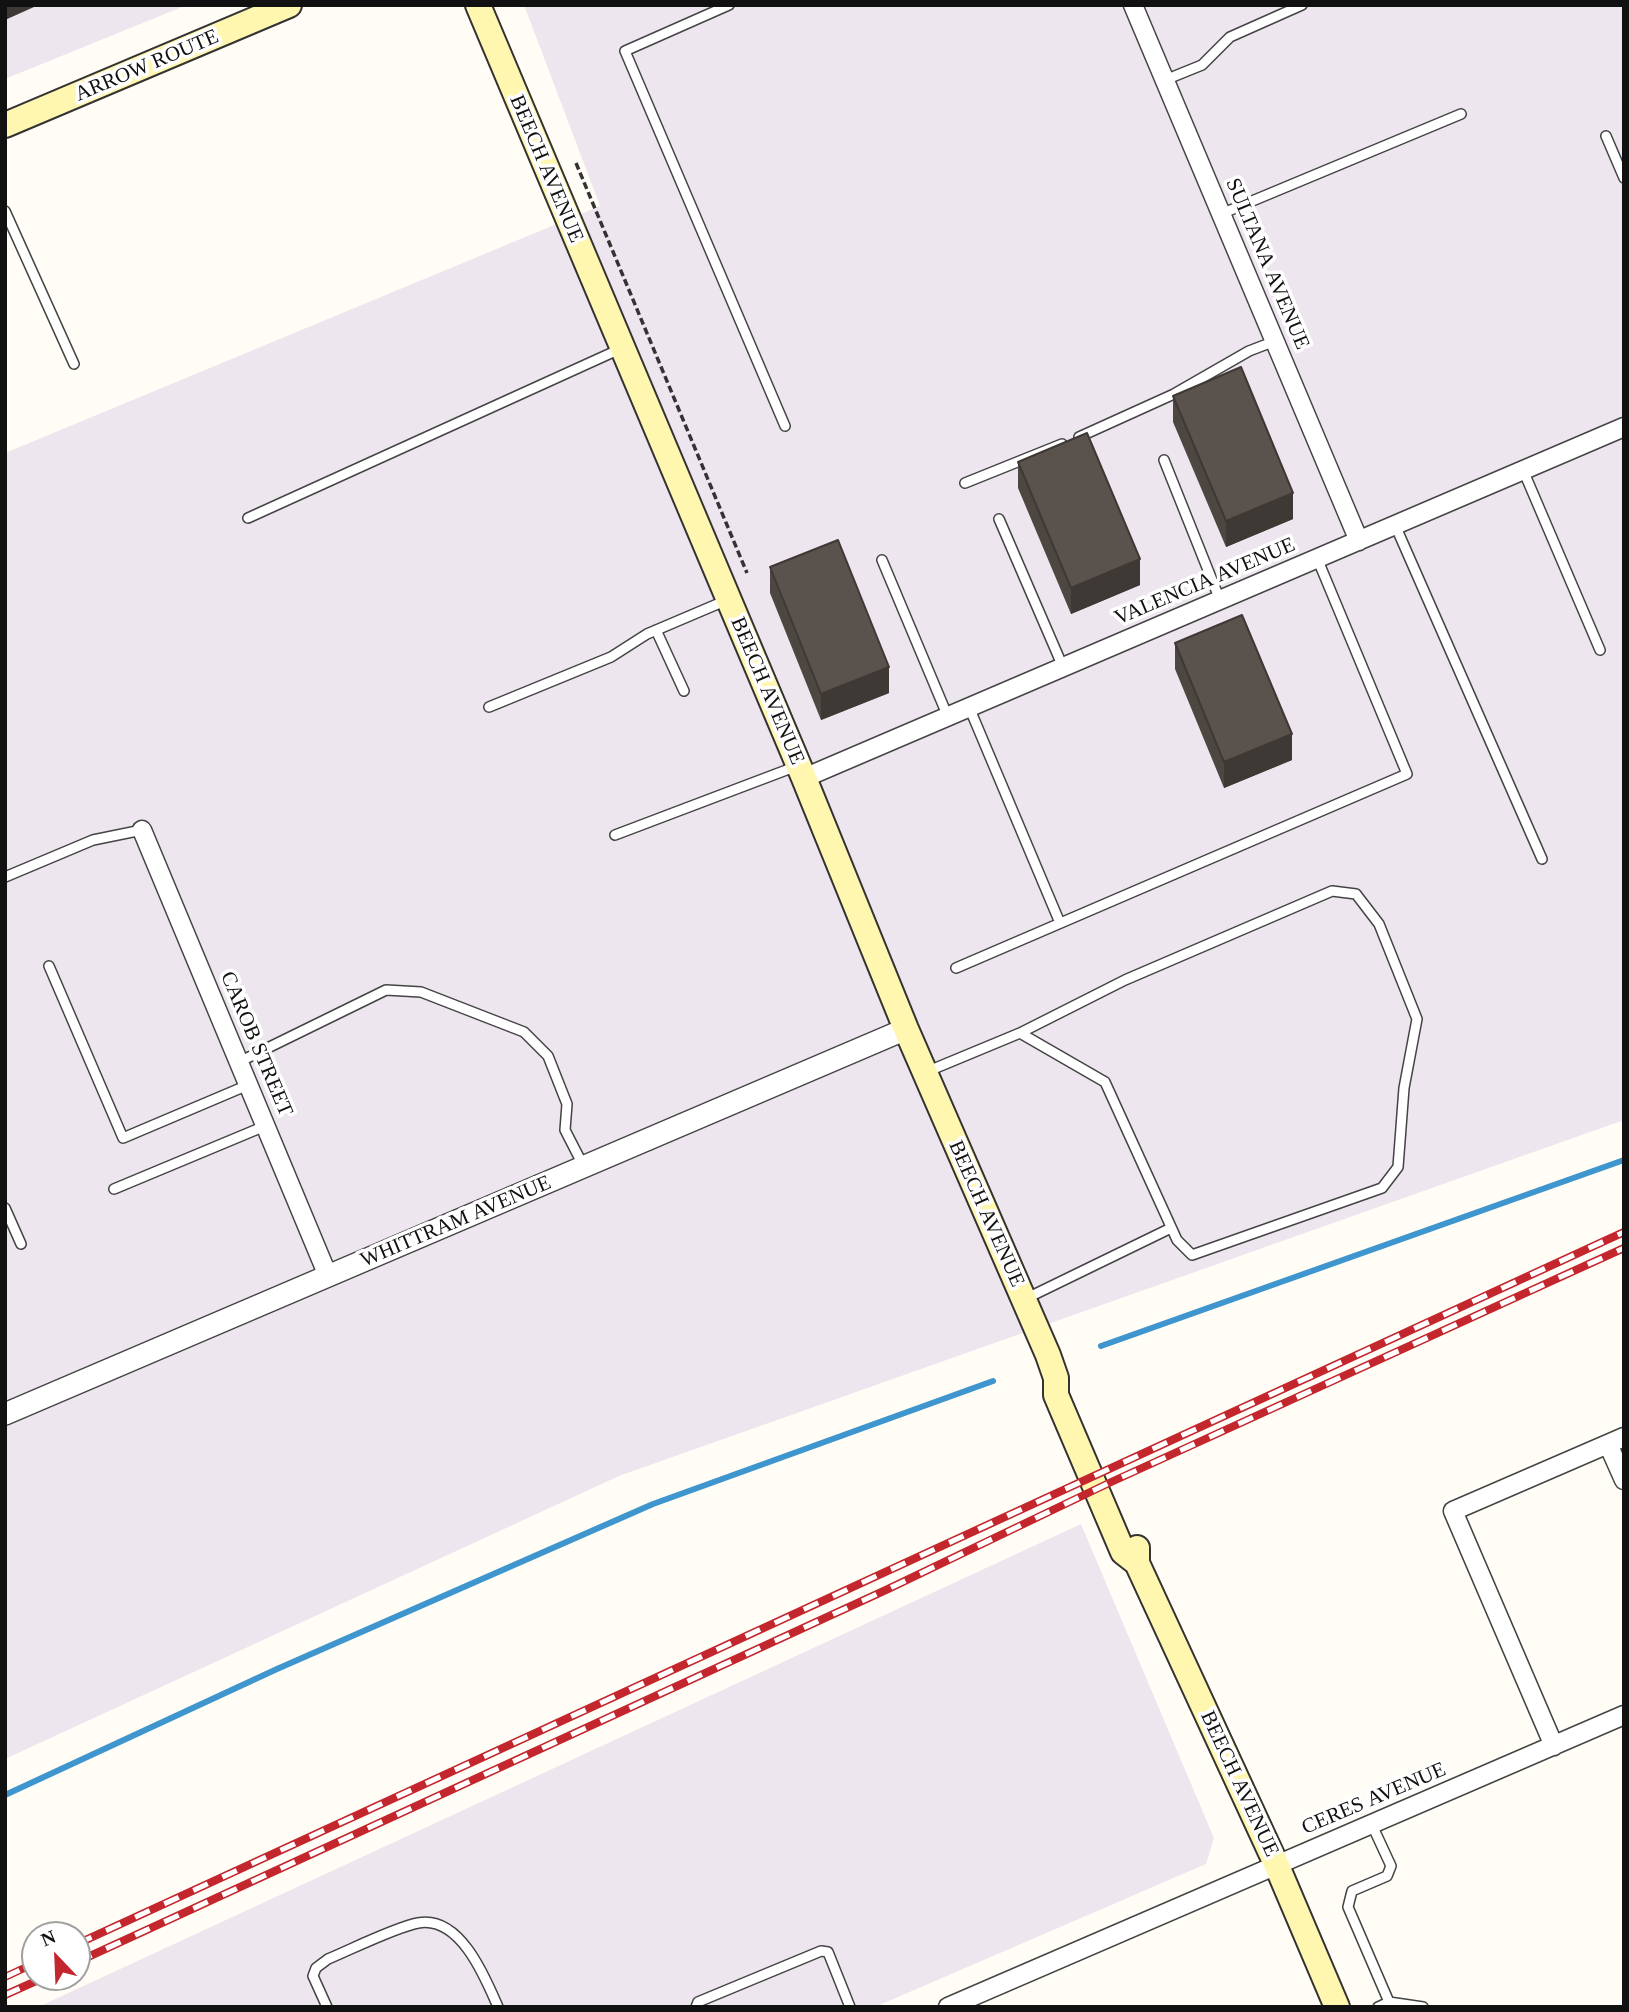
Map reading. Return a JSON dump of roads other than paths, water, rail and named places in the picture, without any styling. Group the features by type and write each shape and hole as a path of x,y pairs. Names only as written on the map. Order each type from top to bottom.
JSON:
{"main road":[{"name":"ARROW ROUTE","path":"5,125 289,5"},
{"name":"BEECH AVENUE","path":"478,5 620,349 801,772 906,1029 1052,1366 1068,1389 1104,1471 1137,1548 1137,1563 1277,1866 1337,2007"}],"street":[{"name":"SULTANA AVENUE","path":"1133,5 1359,541"},
{"name":"VALENCIA AVENUE","path":"801,772 948,717 1624,427"},
{"name":"CAROB STREET","path":"142,830 328,1276"},
{"name":"WHITTRAM AVENUE","path":"5,1414 906,1029"},
{"path":"1554,1746 1453,1511 1616,1440 1624,1480"},
{"name":"CERES AVENUE","path":"948,2007 1624,1715"}],"lane":[{"path":"729,5 625,51 785,426"},
{"path":"1165,80 1202,65 1230,37 1302,5"},
{"path":"1221,215 1461,114"},
{"path":"1606,136 1624,178"},
{"path":"5,211 74,364"},
{"path":"965,483 1090,433 1174,394 1249,351 1275,341"},
{"path":"248,519 620,349"},
{"path":"1164,460 1220,600"},
{"path":"1524,470 1600,650"},
{"path":"999,519 1063,667"},
{"path":"1395,525 1542,859"},
{"path":"956,968 1408,774 1317,558"},
{"path":"882,559 948,717"},
{"path":"489,707 611,657 656,630 728,600"},
{"path":"656,630 684,691"},
{"path":"969,707 1060,923"},
{"path":"615,835 801,772"},
{"path":"5,877 93,840 142,830"},
{"path":"925,1073 1020,1033 1125,980 1332,891 1356,894 1379,924 1417,1019 1404,1088 1398,1167 1382,1188 1192,1255 1183,1249 1171,1228 1105,1082 1020,1033"},
{"path":"49,966 123,1138 248,1085"},
{"path":"239,1062 386,990 421,992 524,1032 548,1056 567,1104 565,1130 584,1167"},
{"path":"114,1189 265,1126"},
{"path":"5,1208 21,1244"},
{"path":"1023,1299 1171,1228"},
{"path":"1372,1825 1391,1866 1387,1876 1352,1891 1348,1907 1389,2002"},
{"path":"327,2007 313,1976 316,1968 328,1959 419,1922 447,1930 467,1945 498,2007"},
{"path":"696,2007 698,2002 821,1951 828,1952 850,2007"},
{"path":"1378,2007 1389,2002 1423,2007"}],"waterway":[{"path":"1101,1346 1624,1160"},
{"path":"5,1795 277,1669 653,1504 993,1381"}],"railway":[{"path":"91,1938 1624,1232"},
{"path":"91,1956 888,1589 1109,1483 1624,1248"},
{"path":"5,1977 21,1970"},
{"path":"5,1995 21,1988"}]}
